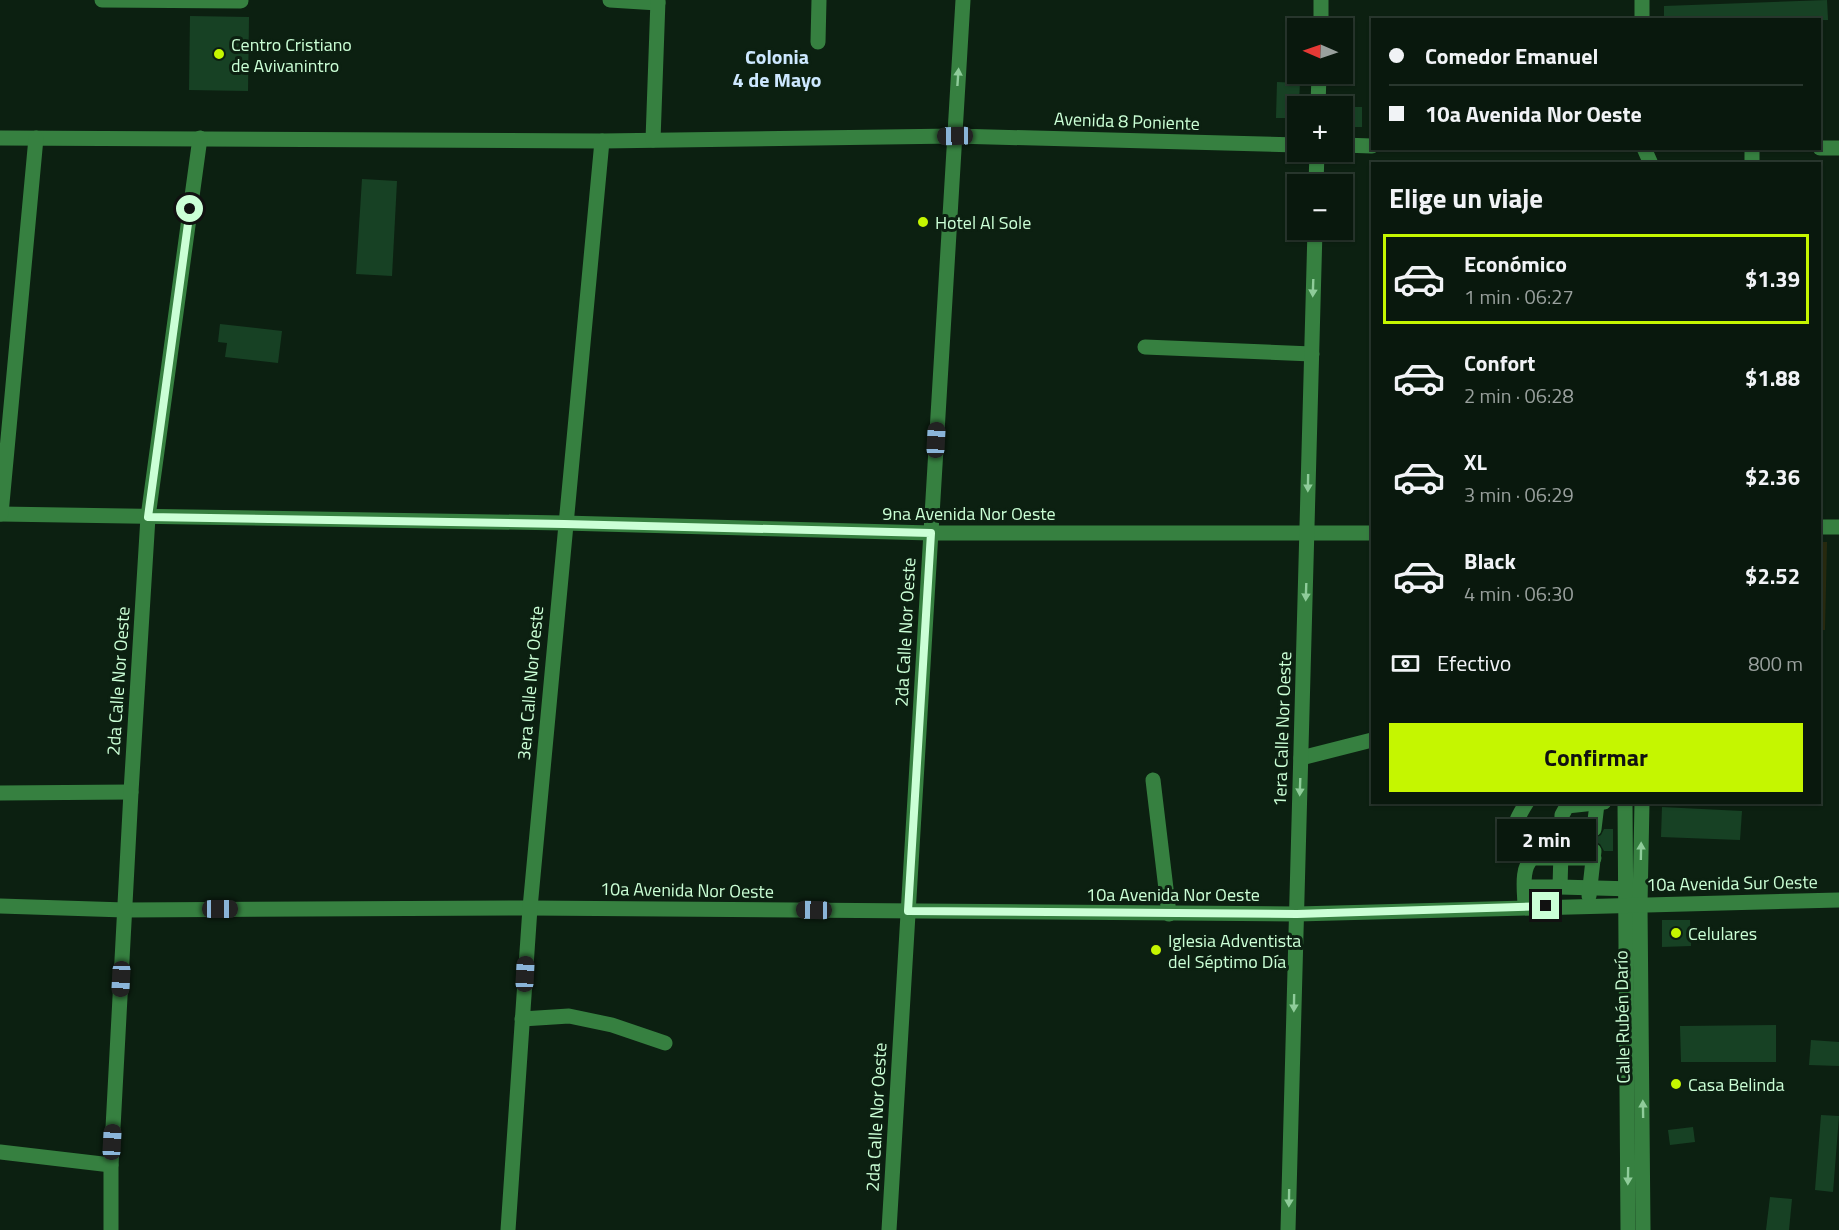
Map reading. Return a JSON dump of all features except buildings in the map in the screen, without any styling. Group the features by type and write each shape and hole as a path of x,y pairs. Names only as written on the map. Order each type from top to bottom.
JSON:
{"street":[{"path":"102,0 241,1"},
{"path":"610,0 658,2 653,140"},
{"path":"818,42 819,0"},
{"name":"2da Calle Nor Oeste","path":"889,1230 963,0"},
{"path":"1321,18 1322,0"},
{"path":"1642,0 1642,18"},
{"name":"Avenida 8 Poniente","path":"0,138 602,141 955,136 1287,145"},
{"path":"1,514 36,138"},
{"name":"2da Calle Nor Oeste","path":"111,1230 111,1165 148,517 200,138"},
{"name":"3era Calle Nor Oeste","path":"508,1230 530,908 564,524 602,141"},
{"path":"1353,146 1371,146"},
{"path":"1821,148 1839,148"},
{"name":"1era Calle Nor Oeste","path":"1288,1230 1315,240"},
{"path":"1145,347 1312,354"},
{"name":"9na Avenida Nor Oeste","path":"1,514 931,533 1371,533"},
{"path":"1821,527 1839,527"},
{"path":"1301,758 1371,740"},
{"path":"1153,780 1169,914"},
{"path":"0,793 131,792"},
{"path":"1526,804 1516,820 1515,835 1516,846 1528,861"},
{"path":"1560,887 1563,804"},
{"path":"1594,829 1600,804"},
{"name":"Calle Rubén Darío","path":"1625,804 1633,897 1636,1152 1643,1230"},
{"name":"Calle Rubén Darío","path":"1633,897 1642,804"},
{"path":"1525,907 1525,870 1528,861 1533,858 1594,855 1588,905"},
{"path":"1525,887 1591,887 1633,897"},
{"name":"10a Avenida Nor Oeste","path":"0,906 125,910 530,908 1297,914 1588,905 1633,897"},
{"name":"10a Avenida Sur Oeste","path":"1633,897 1839,900"},
{"path":"522,1018 569,1016 612,1024 665,1043"},
{"path":"0,1152 111,1165"},
{"name":"Calle Rubén Darío","path":"1628,1230 1636,1152"}],"green space":[{"path":"1821,542 1827,542 1825,630 1821,630"}],"place":[{"name":"Centro Cristiano de Avivanintro","path":"219,54"},
{"name":"Hotel Al Sole","path":"923,222"},
{"name":"Celulares","path":"1676,933"},
{"name":"Iglesia Adventista del Séptimo Día","path":"1156,950"},
{"name":"Casa Belinda","path":"1676,1084"}],"district":[{"name":"Colonia 4 de Mayo","path":"777,68"}],"route":[{"path":"190,209 148,517 931,533 908,911 1297,914 1546,906"}]}
